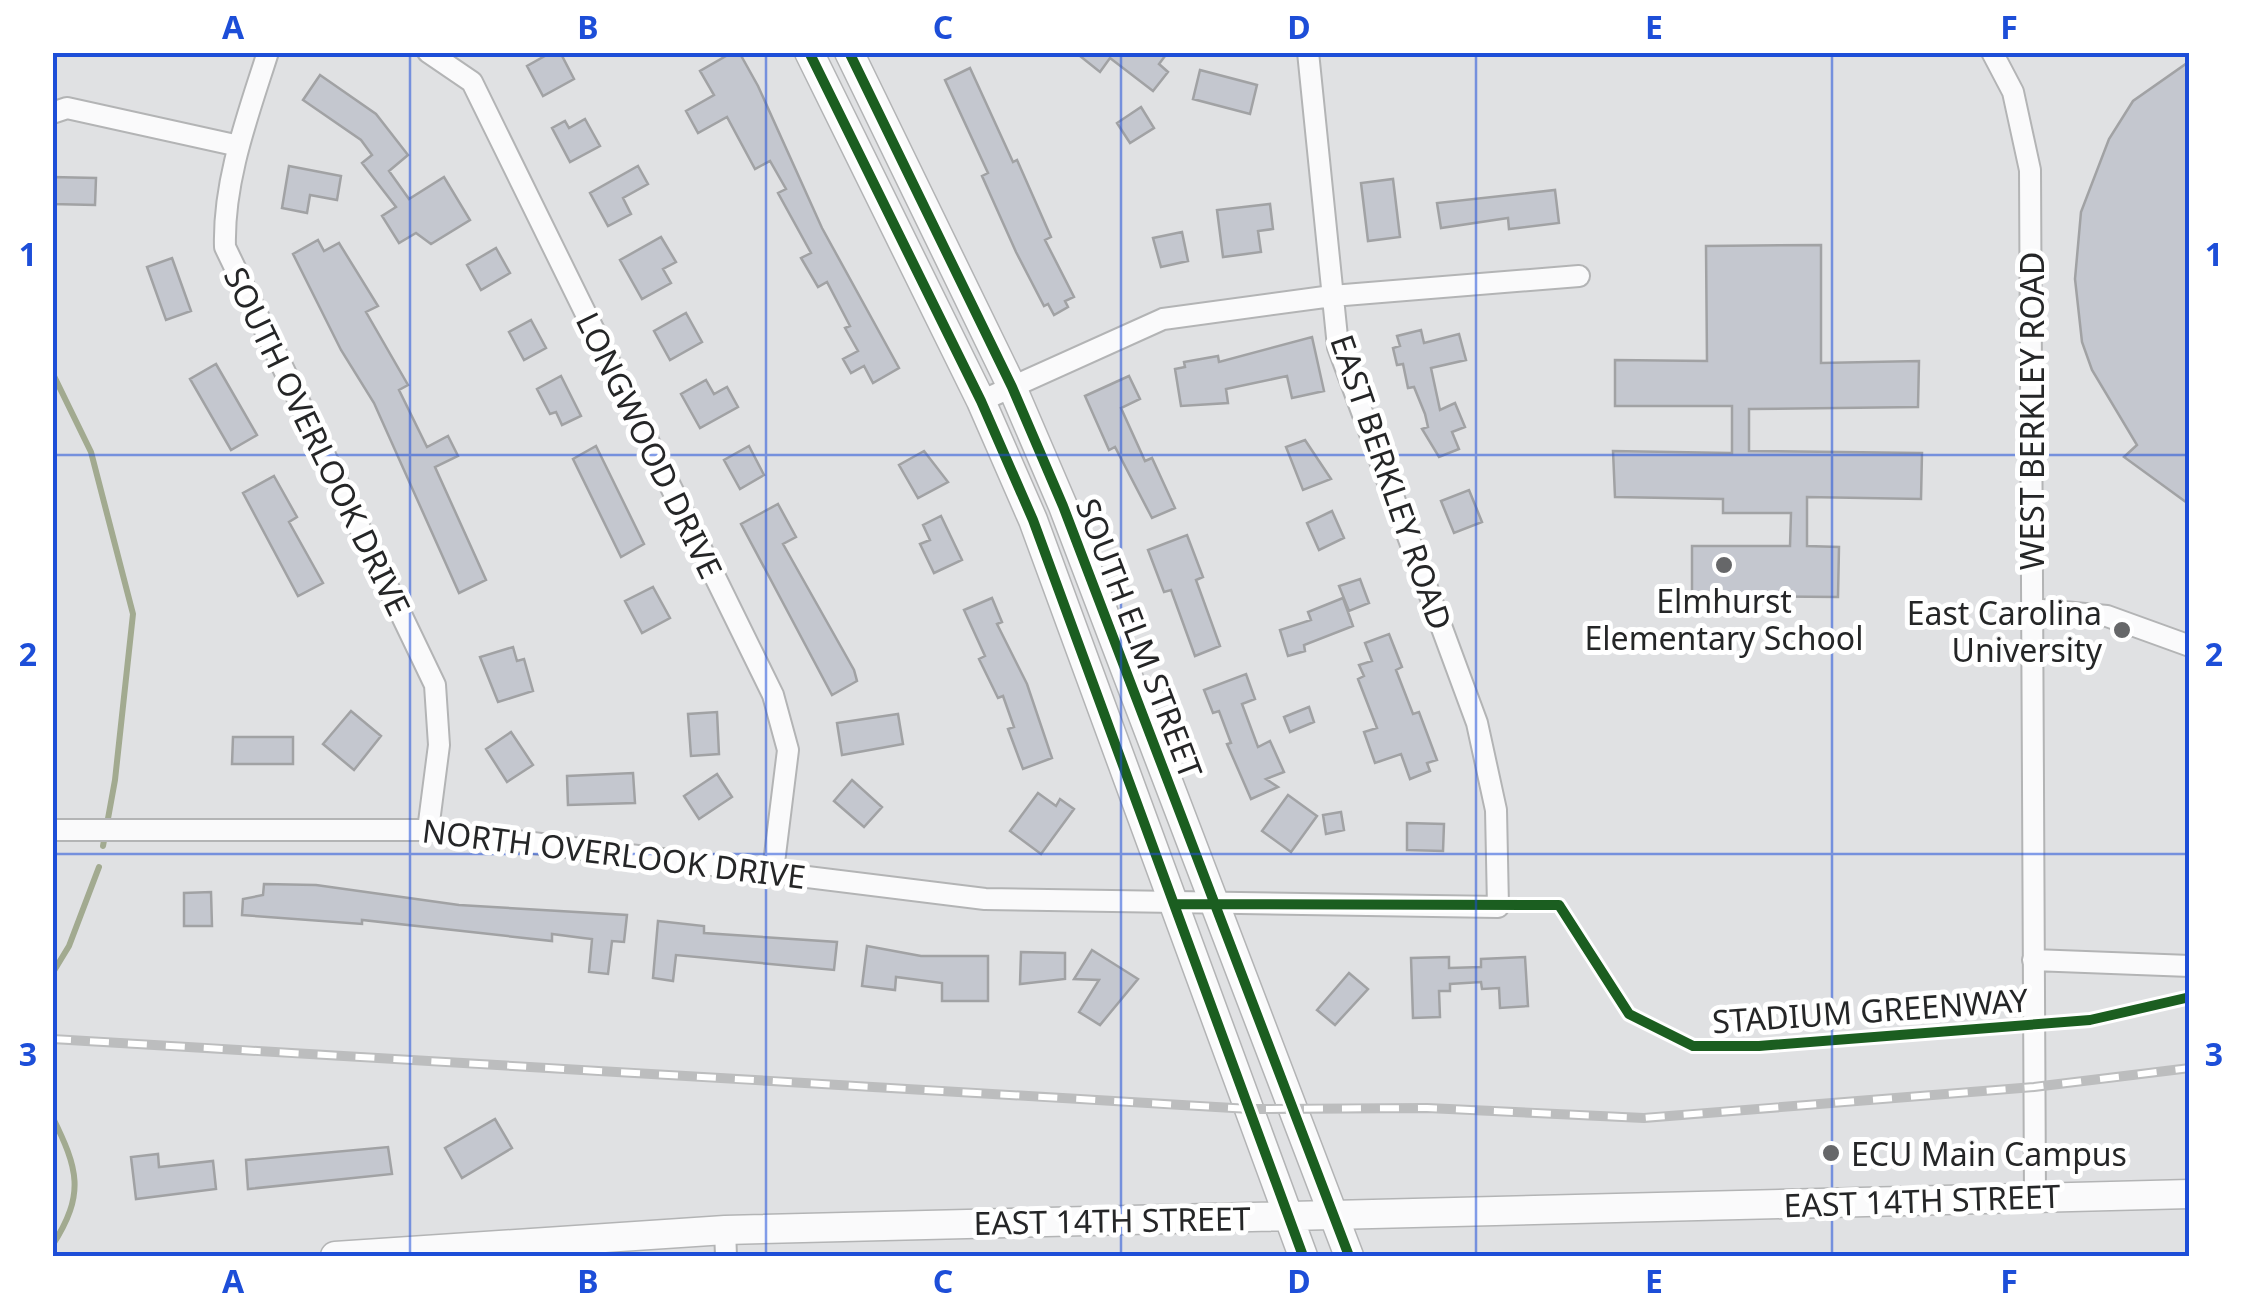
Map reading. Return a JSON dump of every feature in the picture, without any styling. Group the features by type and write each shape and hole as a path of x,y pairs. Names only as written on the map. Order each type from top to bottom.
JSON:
{"street":[{"name":"SOUTH OVERLOOK DRIVE","path":"268,52 239,146 224,220 225,247 435,685 438,745 428,830"},
{"name":"LONGWOOD DRIVE","path":"428,52 472,82 773,695 788,750 773,871"},
{"name":"SOUTH ELM STREET","path":"809,52 981,401 1078,639 1303,1256"},
{"name":"SOUTH ELM STREET","path":"849,52 1012,387 1110,627 1349,1256"},
{"name":"EAST BERKLEY ROAD","path":"1308,52 1338,347 1478,722 1496,810 1498,906"},
{"name":"WEST BERKLEY ROAD","path":"1992,52 2023,124 2030,170 2035,1197"},
{"path":"842,114 873,99"},
{"path":"52,112 68,108 239,146"},
{"path":"981,401 1163,319 1332,296 1579,276"},
{"path":"2031,609 2107,616 2190,646"},
{"path":"1078,639 1110,627"},
{"name":"NORTH OVERLOOK DRIVE","path":"52,830 428,830 985,898 1175,904 1498,906"},
{"path":"2032,960 2190,966"},
{"name":"EAST 14TH STREET","path":"335,1256 726,1243 1130,1217 1289,1218 2190,1194"}],"building":[{"path":"552,52 560,52 574,79 543,96 527,66"},
{"path":"739,52 758,86 822,228 899,368 873,383 864,366 851,373 843,359 858,351 845,328 850,326 827,282 818,287 801,258 811,253 778,193 786,189 770,161 755,169 727,117 698,133 686,111 714,95 700,71"},
{"path":"1075,52 1168,52 1159,64 1168,72 1153,91 1110,58 1100,72"},
{"path":"2190,61 2190,505 2124,457 2137,445 2092,370 2082,342 2075,279 2081,212 2109,139 2133,101"},
{"path":"970,68 1013,162 1017,160 1051,237 1045,240 1074,297 1065,301 1068,307 1054,315 1048,304 1044,306 1016,252 982,176 988,173 945,80"},
{"path":"1200,70 1257,85 1250,114 1193,99"},
{"path":"320,75 376,114 408,155 389,171 409,199 444,177 470,220 431,244 416,233 399,243 382,216 396,207 362,163 372,155 361,140 303,100"},
{"path":"1141,107 1154,128 1130,143 1117,123"},
{"path":"585,119 600,146 570,162 552,128 565,121 569,128"},
{"path":"289,166 341,176 337,200 310,195 307,213 282,208"},
{"path":"638,166 648,184 623,198 631,214 608,226 590,193"},
{"path":"52,177 96,178 95,205 52,204"},
{"path":"1393,179 1400,237 1368,241 1361,183"},
{"path":"1555,190 1559,223 1509,229 1508,218 1441,228 1437,203"},
{"path":"1270,204 1273,229 1258,231 1261,252 1223,257 1217,210"},
{"path":"1182,232 1188,261 1161,267 1153,238"},
{"path":"661,237 676,262 663,269 671,283 642,299 620,260"},
{"path":"318,240 324,251 339,243 378,306 366,312 408,385 399,390 427,447 448,436 458,456 435,467 486,580 459,593 374,403 341,350 293,254"},
{"path":"1821,245 1821,363 1919,361 1918,407 1749,409 1749,451 1922,453 1921,499 1807,497 1807,546 1839,547 1838,597 1692,596 1692,546 1790,546 1791,513 1723,513 1723,499 1615,497 1613,451 1732,453 1732,406 1615,406 1615,360 1707,361 1706,246"},
{"path":"496,248 510,273 481,290 467,265"},
{"path":"172,258 191,311 166,320 147,267"},
{"path":"686,313 702,342 670,360 654,331"},
{"path":"531,320 546,348 524,360 509,332"},
{"path":"1421,330 1424,343 1459,334 1466,360 1431,368 1440,410 1455,403 1465,427 1452,432 1459,449 1439,457 1422,429 1428,427 1425,414 1414,387 1408,388 1403,364 1397,365 1393,348 1400,346 1397,336"},
{"path":"1312,337 1324,391 1292,398 1287,376 1226,389 1228,403 1181,406 1175,369 1185,367 1184,362 1218,356 1219,362"},
{"path":"216,364 257,435 231,450 190,379"},
{"path":"561,376 581,416 562,425 556,412 550,414 537,389"},
{"path":"1129,376 1140,399 1121,408 1145,461 1152,458 1175,508 1152,518 1115,447 1109,450 1085,396"},
{"path":"706,380 714,394 727,387 738,407 700,428 681,394"},
{"path":"1305,440 1331,479 1303,490 1286,447"},
{"path":"596,446 644,544 621,557 573,459"},
{"path":"749,446 764,475 740,489 724,460"},
{"path":"924,451 948,482 918,498 899,465"},
{"path":"274,476 297,517 289,522 323,583 298,596 243,493"},
{"path":"1469,490 1482,522 1454,533 1441,501"},
{"path":"778,504 796,537 783,544 854,670 857,681 832,695 741,524"},
{"path":"1332,511 1344,538 1319,550 1307,523"},
{"path":"941,516 962,560 934,573 920,544 930,540 923,525"},
{"path":"1187,535 1203,577 1196,580 1220,646 1195,656 1171,590 1164,592 1148,550"},
{"path":"1360,579 1369,603 1349,611 1339,586"},
{"path":"653,587 670,618 642,633 625,601"},
{"path":"992,598 1002,622 997,624 1027,684 1052,758 1023,769 1008,729 1014,727 1003,696 998,698 979,659 985,656 964,610"},
{"path":"1343,598 1353,626 1304,645 1305,651 1288,656 1280,630 1311,620 1308,612"},
{"path":"1389,634 1402,667 1396,670 1413,714 1419,712 1437,760 1427,763 1430,771 1410,779 1401,754 1375,763 1364,732 1377,728 1358,679 1364,676 1359,665 1372,661 1365,643"},
{"path":"513,647 517,661 524,659 533,691 498,702 480,657"},
{"path":"1246,674 1255,699 1242,704 1258,747 1270,741 1284,772 1266,779 1278,787 1251,799 1227,744 1231,743 1219,711 1213,713 1204,690"},
{"path":"1309,707 1314,722 1290,732 1284,717"},
{"path":"351,711 381,736 354,770 323,744"},
{"path":"717,712 719,754 691,756 688,714"},
{"path":"898,714 903,744 842,755 837,723"},
{"path":"511,732 533,765 507,782 486,749"},
{"path":"233,737 293,737 293,764 232,764"},
{"path":"633,773 635,803 568,805 567,776"},
{"path":"717,774 732,797 699,819 684,796"},
{"path":"852,780 882,807 864,827 834,801"},
{"path":"1038,793 1056,806 1060,799 1074,809 1041,854 1010,831"},
{"path":"1288,795 1317,816 1291,852 1262,831"},
{"path":"1341,812 1344,830 1326,834 1323,815"},
{"path":"1407,823 1444,824 1443,851 1407,850"},
{"path":"264,884 316,885 459,905 627,915 624,942 612,941 608,974 589,972 592,939 552,934 552,941 362,920 362,924 242,915 243,899 263,895"},
{"path":"211,892 212,926 184,926 184,893"},
{"path":"658,921 704,926 704,933 837,942 834,970 676,955 673,981 653,978"},
{"path":"867,946 921,956 988,956 988,1001 942,1001 942,983 896,977 895,990 862,986"},
{"path":"1092,950 1138,979 1100,1025 1079,1012 1099,980 1074,979"},
{"path":"1021,952 1065,953 1065,979 1020,984"},
{"path":"1449,957 1449,968 1481,967 1481,959 1525,957 1528,1006 1500,1008 1499,988 1482,989 1481,982 1450,984 1450,991 1439,991 1440,1017 1413,1018 1411,958"},
{"path":"1349,973 1368,989 1335,1025 1317,1010"},
{"path":"495,1119 512,1148 462,1178 445,1148"},
{"path":"388,1147 392,1174 248,1189 246,1160"},
{"path":"158,1154 159,1167 213,1161 216,1189 136,1199 131,1157"}],"waterway":[{"path":"52,372 91,452 133,614 115,780 103,846"},
{"path":"52,974 69,946 99,867"},
{"path":"52,1116 68,1151 74,1181 70,1211 52,1246"}],"railway":[{"path":"52,1039 1250,1109 1427,1108 1644,1118 2034,1087 2190,1068"}],"cycle path":[{"path":"809,52 981,401 1033,520 1303,1256"},
{"path":"849,52 1012,387 1063,506 1349,1256"},
{"name":"STADIUM GREENWAY","path":"1175,904 1559,905 1629,1014 1693,1046 1759,1046 2090,1020 2190,997"}],"place":[{"name":"Elmhurst Elementary School","path":"1724,565"},
{"name":"East Carolina University","path":"2122,630"},
{"name":"ECU Main Campus","path":"1831,1153"}]}
